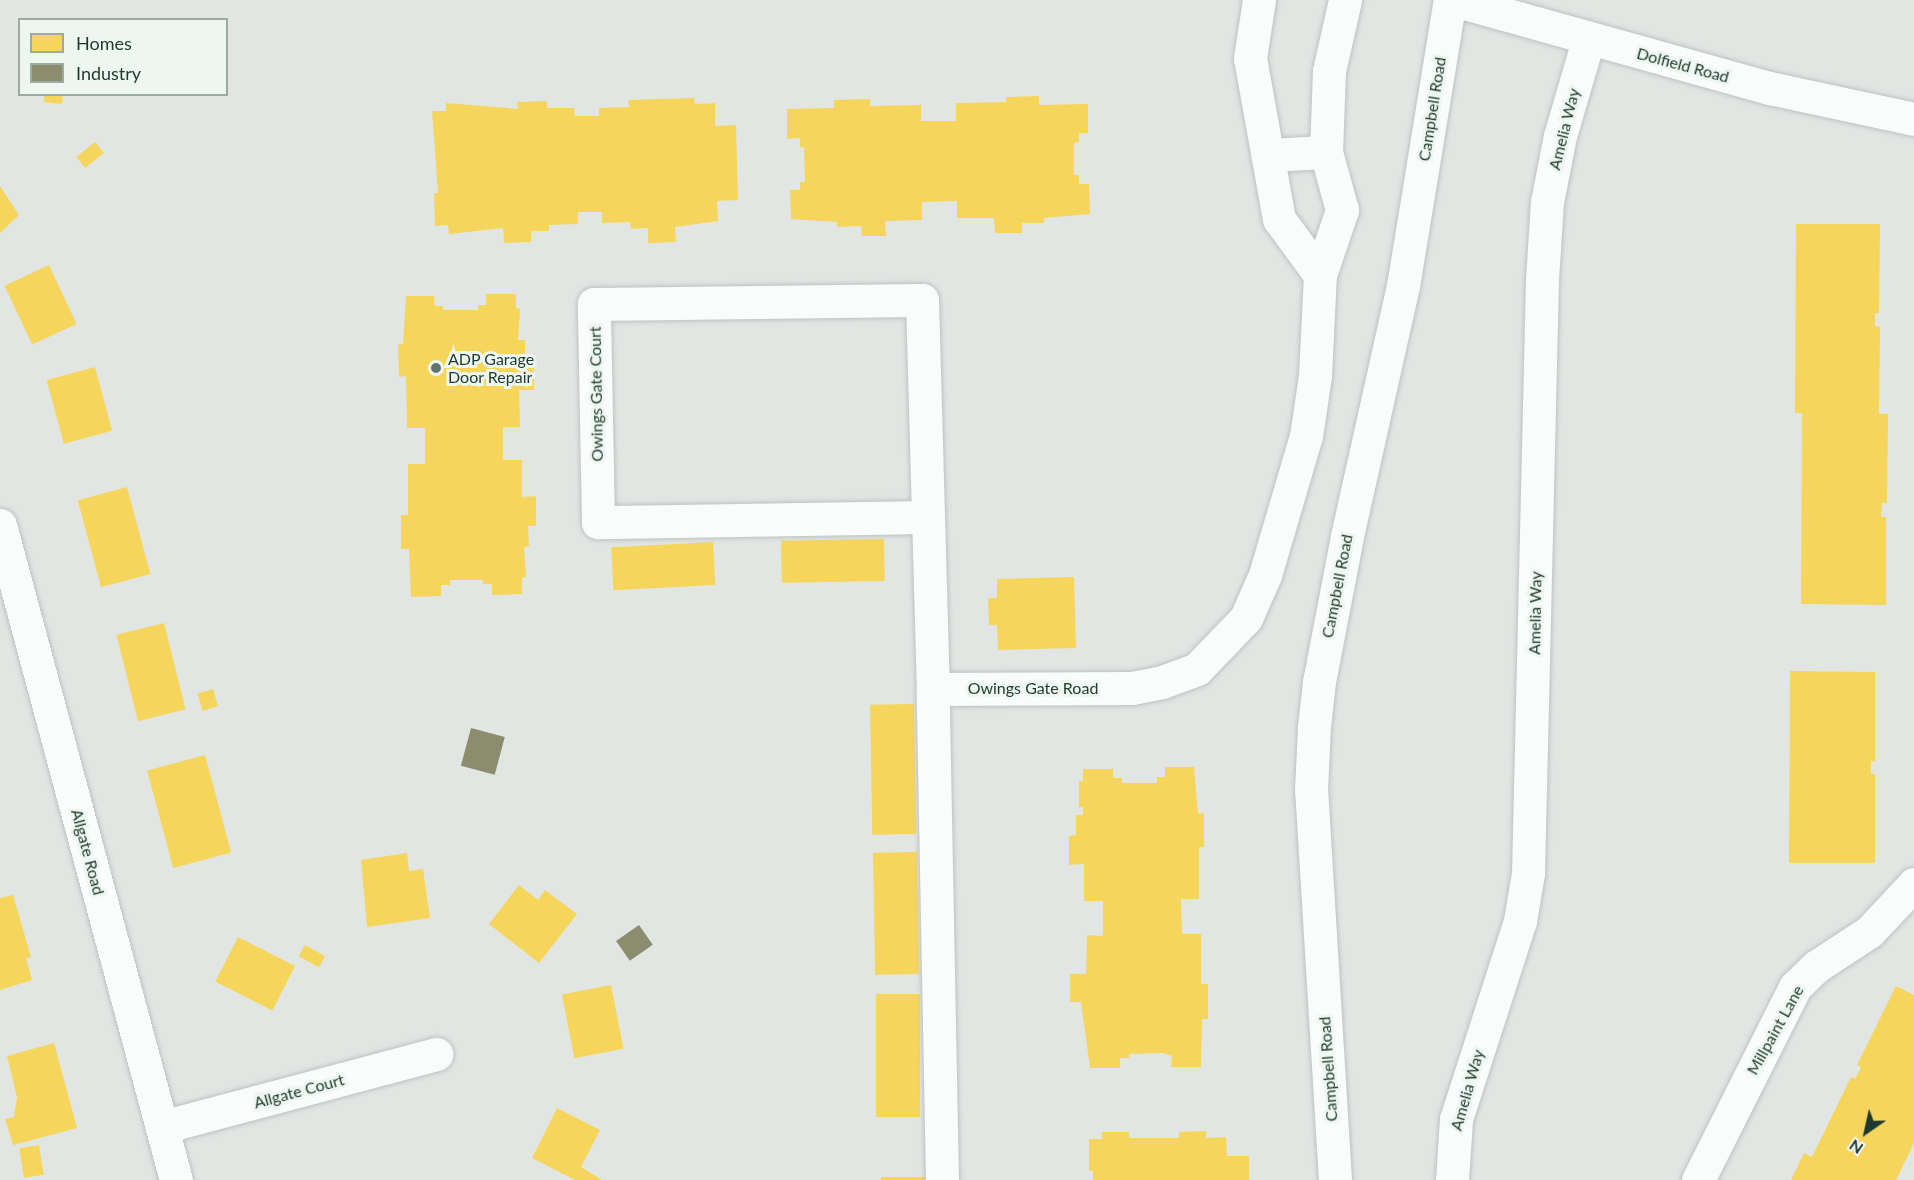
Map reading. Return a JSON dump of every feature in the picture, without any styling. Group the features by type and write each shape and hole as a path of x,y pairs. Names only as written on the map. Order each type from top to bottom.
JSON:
{"street":[{"path":"1259,0 1250,58 1279,219 1320,275"},
{"name":"Owings Gate Road","path":"933,689 1132,688 1197,669 1221,648 1246,618 1265,575 1306,436 1315,376 1320,275 1342,210 1326,152 1329,71 1345,0"},
{"name":"Dolfield Road","path":"1452,0 1588,40 1770,88 1914,119"},
{"name":"Campbell Road","path":"1335,1180 1311,789 1314,727 1347,536 1403,286 1452,0"},
{"name":"Amelia Way","path":"1452,1180 1456,1119 1520,921 1528,873 1542,279 1547,202 1560,136 1588,40"},
{"path":"1268,155 1326,152"},
{"name":"Owings Gate Court","path":"926,517 598,522 594,304 922,300 926,517 933,689"},
{"name":"Allgate Road","path":"0,525 176,1180"},
{"path":"933,689 942,1180"},
{"name":"Millpaint Lane","path":"1698,1180 1795,987 1817,966 1869,932 1914,884"},
{"name":"Allgate Court","path":"162,1127 436,1054"}],"building: Homes":[{"path":"44,96 63,96 62,104 44,102"},
{"path":"1039,96 1039,105 1088,104 1088,133 1079,133 1079,142 1074,143 1074,175 1079,175 1079,184 1089,184 1090,214 1044,218 1044,223 1022,223 1022,233 995,233 994,218 957,218 957,201 922,202 922,220 885,221 886,236 862,236 861,226 837,227 837,222 791,219 790,190 800,190 800,182 805,182 804,148 800,147 800,138 787,139 787,109 834,108 834,100 870,99 870,106 921,105 921,121 956,121 956,103 1006,102 1006,97"},
{"path":"694,98 695,104 715,103 715,126 736,125 738,200 717,201 718,221 675,227 676,242 648,243 648,228 631,229 630,222 602,223 602,212 578,212 578,224 549,225 549,231 531,231 531,242 504,243 503,228 449,234 448,225 435,226 434,193 438,193 432,111 446,111 446,103 518,109 517,102 547,101 547,108 574,108 575,116 599,116 599,108 629,107 628,100"},
{"path":"95,142 104,153 85,168 76,157"},
{"path":"0,186 19,215 0,233"},
{"path":"1796,224 1880,224 1879,313 1875,313 1875,326 1880,327 1879,414 1888,414 1887,503 1882,503 1881,517 1886,517 1886,605 1801,604 1802,413 1795,413"},
{"path":"49,265 76,324 32,345 5,286"},
{"path":"486,294 516,294 516,308 520,309 518,340 525,340 525,362 534,362 534,390 519,390 520,427 503,427 503,460 522,460 522,497 536,496 536,526 528,526 529,546 524,547 526,577 522,578 522,594 492,595 492,584 483,584 483,580 450,580 450,585 441,585 441,596 411,597 409,549 401,549 401,515 408,515 408,464 425,464 425,428 407,428 406,376 399,377 398,344 403,344 406,296 434,296 435,306 443,306 443,310 478,310 478,305 486,305"},
{"path":"95,367 112,431 64,444 47,380"},
{"path":"127,487 150,574 101,587 78,500"},
{"path":"884,539 885,581 782,583 781,541"},
{"path":"713,542 715,585 613,590 611,547"},
{"path":"1074,577 1076,648 998,650 997,625 989,625 988,598 997,598 997,579"},
{"path":"164,623 186,709 138,721 116,635"},
{"path":"1790,671 1875,672 1875,762 1871,761 1871,774 1875,774 1875,863 1789,863"},
{"path":"213,689 218,706 203,711 198,693"},
{"path":"914,704 916,834 872,835 870,705"},
{"path":"205,755 231,853 173,868 147,771"},
{"path":"1165,767 1194,767 1198,814 1204,813 1204,847 1199,847 1199,899 1181,899 1182,934 1201,934 1201,984 1208,984 1208,1019 1202,1019 1201,1067 1171,1067 1172,1056 1163,1053 1129,1054 1129,1058 1120,1058 1120,1068 1090,1068 1081,1002 1070,1002 1070,974 1086,974 1087,935 1103,936 1103,901 1084,901 1084,864 1069,865 1069,836 1076,835 1076,815 1083,815 1083,807 1079,807 1079,781 1083,781 1083,769 1113,769 1113,778 1122,778 1122,783 1157,783 1157,777 1165,777"},
{"path":"917,852 919,974 875,975 873,853"},
{"path":"407,853 409,871 423,869 430,918 367,927 361,860"},
{"path":"519,885 538,900 545,890 577,914 539,963 489,924"},
{"path":"13,895 31,957 26,958 32,980 0,990 0,898"},
{"path":"238,937 295,966 272,1011 215,982"},
{"path":"305,945 325,956 319,968 299,956"},
{"path":"611,985 623,1049 574,1058 562,995"},
{"path":"1896,986 1914,995 1914,1143 1896,1180 1791,1180 1804,1153 1812,1157 1851,1077 1855,1079 1861,1067 1857,1065"},
{"path":"876,994 920,994 920,1117 876,1117"},
{"path":"54,1043 77,1128 13,1145 5,1119 14,1117 17,1097 7,1056"},
{"path":"557,1108 600,1130 581,1167 602,1180 575,1180 532,1158"},
{"path":"1206,1131 1206,1138 1226,1137 1227,1156 1249,1156 1249,1180 1093,1180 1093,1171 1089,1171 1089,1139 1102,1139 1102,1132 1129,1132 1129,1138 1179,1138 1179,1132"},
{"path":"39,1145 44,1175 24,1178 19,1148"},
{"path":"881,1177 925,1177 925,1180 881,1180"}],"building: Industry":[{"path":"471,728 505,737 495,775 461,766"},
{"path":"639,925 653,945 630,961 616,941"}],"place":[{"name":"ADP Garage Door Repair","path":"436,368"}]}
